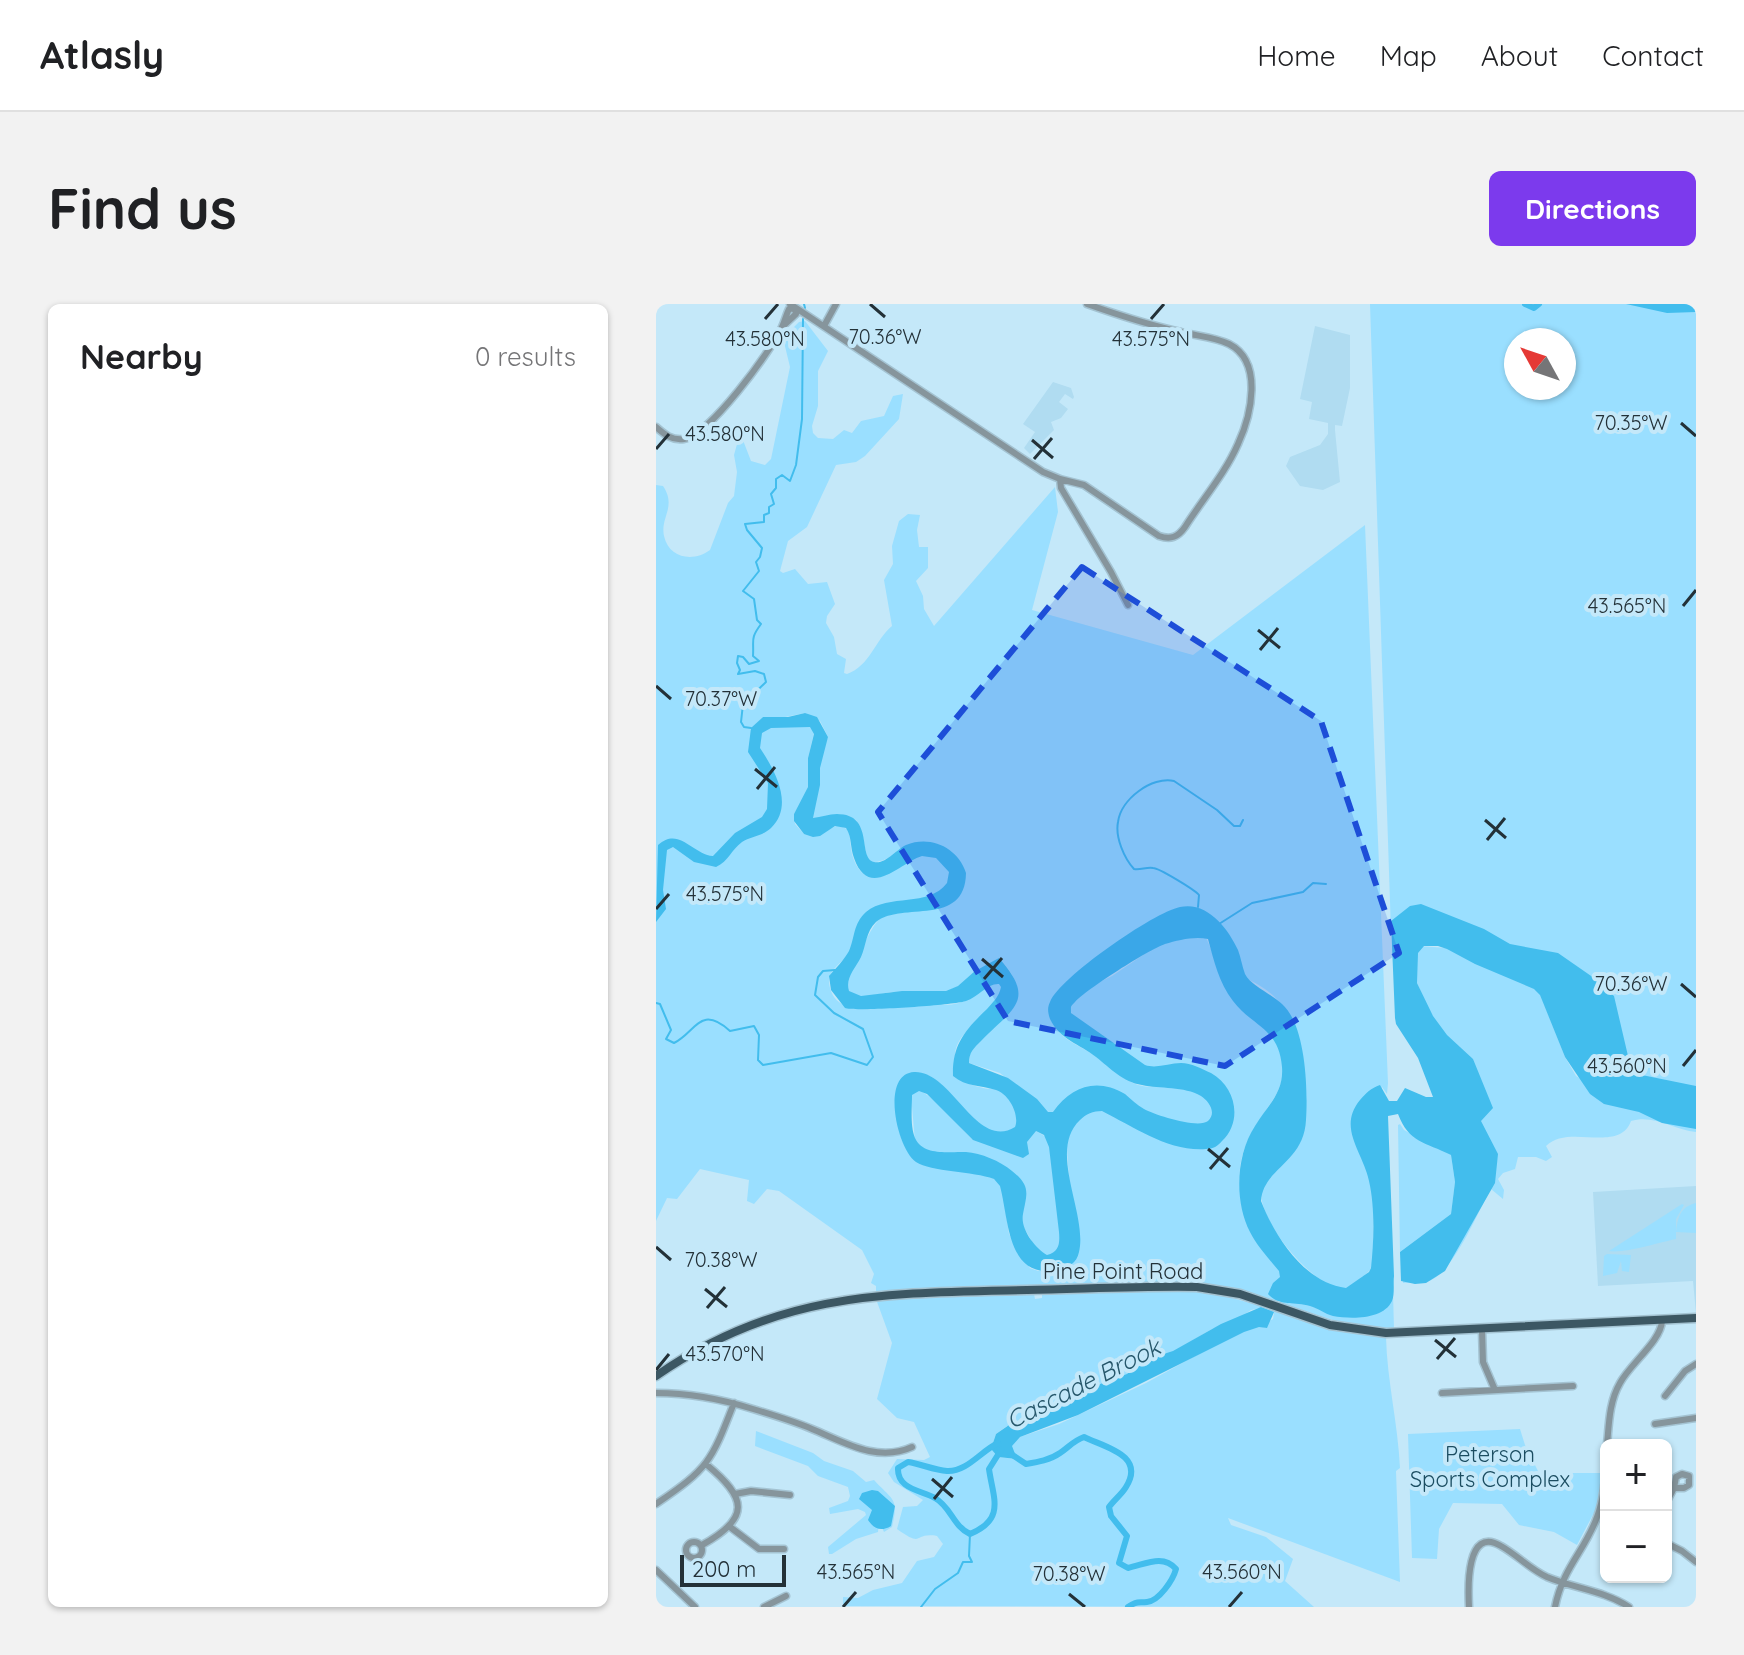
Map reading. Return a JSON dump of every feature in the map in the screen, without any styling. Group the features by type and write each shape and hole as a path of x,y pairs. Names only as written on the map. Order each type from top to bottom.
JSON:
{"main road":[{"name":"Pine Point Road","path":"657,1374 717,1340 762,1321 818,1304 898,1293 1197,1287 1240,1294 1330,1325 1398,1334 1696,1318"}],"street":[{"path":"824,326 836,304"},
{"path":"656,427 675,439 690,438 699,433 742,386 782,327 792,306 1043,472 1084,485 1159,536 1175,537 1185,527 1237,448 1251,392 1252,376 1248,362 1241,352 1227,342 1162,327 1087,304"},
{"path":"1060,479 1061,488 1128,605"},
{"path":"1608,1439 1610,1413 1617,1389 1628,1370 1659,1333 1662,1321"},
{"path":"1482,1330 1483,1362 1495,1390"},
{"path":"1665,1396 1682,1373 1696,1364"},
{"path":"1442,1393 1573,1386"},
{"path":"656,1393 699,1395 734,1403 793,1422 865,1451 900,1451 912,1447"},
{"path":"656,1504 689,1482 707,1465 734,1403"},
{"path":"1655,1424 1696,1418"},
{"path":"702,1545 730,1527 737,1509 735,1494 729,1485 707,1465"},
{"path":"1672,1492 1674,1488"},
{"path":"735,1494 751,1491 779,1497 790,1495"},
{"path":"1555,1607 1561,1582 1600,1518"},
{"path":"730,1527 756,1547 776,1554 784,1549"},
{"path":"1469,1607 1473,1552 1485,1542 1496,1543 1541,1574 1629,1607"},
{"path":"1672,1546 1696,1562"},
{"path":"656,1570 695,1607"},
{"path":"764,1607 786,1596"}],"highlighted area":[{"path":"1082,567 1321,721 1399,953 1225,1066 1008,1021 878,812"}],"shaded area":[{"path":"1626,304 1696,304 1696,312 1667,313"},
{"path":"1315,326 1350,335 1350,388 1342,426 1335,425 1340,482 1323,490 1300,486 1286,466 1290,457 1320,445 1328,434 1328,423 1309,419 1312,402 1300,399"},
{"path":"1053,382 1071,388 1074,397 1065,394 1059,402 1068,409 1061,418 1051,422 1054,430 1030,454 1024,448 1035,432 1023,424"},
{"path":"805,713 817,717 828,737 813,818 837,814 856,821 861,828 866,853 874,862 887,859 915,842 934,843 957,857 966,873 963,890 955,901 944,907 887,916 876,922 849,978 849,991 861,996 902,991 946,991 999,958 1017,984 1016,1003 1011,1012 974,1048 969,1063 1008,1078 1037,1099 1048,1112 1053,1112 1076,1091 1104,1086 1125,1094 1157,1115 1195,1123 1211,1118 1211,1107 1201,1096 1180,1089 1142,1085 1123,1078 1059,1032 1050,1019 1048,1008 1057,991 1088,963 1130,933 1167,912 1180,907 1199,908 1222,925 1238,950 1248,978 1278,1000 1290,1014 1304,1059 1307,1107 1304,1134 1291,1156 1269,1180 1261,1201 1274,1229 1293,1256 1317,1277 1331,1284 1346,1288 1371,1268 1372,1202 1366,1170 1351,1130 1354,1110 1367,1093 1380,1085 1389,1101 1397,1101 1405,1088 1433,1097 1418,1058 1395,1018 1391,921 1410,906 1421,904 1484,929 1510,944 1558,953 1594,978 1614,996 1632,1073 1696,1086 1696,1129 1662,1123 1639,1112 1604,1104 1590,1094 1565,1057 1540,995 1534,989 1447,949 1424,946 1418,953 1417,983 1433,1016 1447,1035 1473,1059 1493,1108 1481,1121 1498,1154 1495,1183 1445,1271 1426,1283 1401,1281 1400,1252 1451,1214 1455,1182 1451,1155 1413,1136 1398,1114 1388,1116 1394,1276 1392,1301 1382,1312 1349,1318 1333,1316 1313,1307 1277,1301 1268,1294 1280,1277 1279,1271 1250,1232 1241,1206 1239,1178 1249,1138 1280,1084 1280,1054 1264,1029 1241,1010 1228,994 1208,939 1181,940 1157,948 1104,980 1075,1002 1071,1013 1145,1065 1185,1063 1220,1079 1234,1105 1229,1133 1213,1148 1192,1149 1165,1143 1102,1111 1085,1116 1071,1133 1067,1148 1080,1237 1078,1256 1065,1268 1057,1270 1041,1271 1028,1266 1013,1244 1000,1186 994,1179 932,1168 916,1162 903,1143 895,1113 897,1085 904,1076 914,1072 928,1075 940,1083 988,1128 1001,1131 1015,1127 1015,1111 1001,1092 968,1084 953,1076 955,1055 961,1039 996,999 1001,987 999,984 991,986 958,1003 866,1009 845,1008 831,990 829,976 849,951 856,926 866,912 875,906 939,891 947,883 949,872 936,858 922,856 886,875 868,877 860,871 854,858 846,828 835,826 813,837 804,834 794,821 794,814 808,787 808,758 814,734 810,727 771,728 762,733 760,748 776,776 782,798 778,819 771,828 742,842 716,867 694,862 673,847 667,850 663,890 666,909 656,922 658,845 672,838 713,856 735,833 762,817 767,809 768,783 748,752 751,728 763,717","holes":["919,1091 927,1094 973,1140 1023,1158 1029,1154 1027,1142 1036,1131 1044,1135 1049,1147 1059,1232 1059,1244 1054,1252 1047,1255 1042,1252 1026,1232 1023,1220 1026,1190 1012,1171 978,1154 931,1151 919,1144 912,1128 912,1095"]},
{"path":"1696,1186 1696,1313 1693,1281 1598,1286 1593,1192"},
{"path":"1261,1307 1274,1312 1267,1328 1244,1332 1078,1415 1020,1437 1012,1446 1017,1459 998,1457 991,1449 996,1434 1009,1425 1030,1419 1095,1386 1127,1374 1145,1360 1173,1351 1221,1324"},
{"path":"878,1491 895,1506 891,1526 887,1528 873,1526 868,1520 872,1510 859,1499 862,1493"}],"green space":[{"path":"1370,304 1696,304 1696,1087 1632,1075 1547,953 1393,922 1391,931"},
{"path":"805,321 828,351 818,371 818,406 812,426 818,438 833,439 844,430 852,433 861,421 884,416 893,396 903,394 899,419 865,456 856,462 836,465 807,527 788,541 780,571 795,569 808,584 827,582 835,604 826,623 834,637 837,654 846,659 844,673 861,665 892,626 884,580 893,564 892,546 899,521 908,514 920,515 917,530 919,547 928,547 928,568 916,581 923,596 924,609 934,626 1055,487 1058,512 1032,610 1193,655 1365,525 1388,1083 1387,1094 1382,1087 1378,1095 1374,1094 1373,1089 1370,1092 1354,1122 1356,1138 1371,1175 1374,1259 1365,1275 1366,1279 1363,1276 1350,1289 1331,1286 1303,1265 1278,1236 1263,1205 1262,1185 1293,1151 1303,1130 1305,1109 1297,1038 1285,1009 1274,996 1242,977 1231,941 1210,916 1195,911 1178,912 1144,927 1101,961 1097,957 1067,981 1052,1000 1049,1011 1052,1022 1061,1034 1132,1083 1148,1087 1188,1086 1197,1089 1210,1102 1213,1111 1209,1125 1163,1119 1092,1089 1073,1095 1052,1116 1046,1117 1031,1098 1000,1073 969,1063 972,1048 1004,1017 1018,994 1014,979 1001,960 980,968 959,986 947,991 891,992 863,997 854,996 845,989 860,951 877,922 893,914 948,904 957,896 962,884 962,866 947,850 933,843 909,846 878,862 868,861 856,820 839,814 813,820 810,817 816,803 818,762 828,737 820,721 805,713 780,718 763,717 750,730 812,727 808,787 794,814 795,824 804,834 817,835 838,825 847,829 858,867 865,875 873,877 892,871 919,854 939,858 951,869 952,881 936,895 886,906 861,918 847,956 831,974 829,982 833,995 841,1003 852,1008 879,1009 916,1004 954,1004 1000,981 1001,990 997,999 958,1044 956,1069 961,1078 970,1084 1004,1093 1017,1111 1024,1125 1023,1130 1001,1134 988,1132 940,1083 918,1073 905,1077 899,1084 899,1127 903,1142 915,1160 976,1171 996,1180 1002,1187 1009,1234 1030,1268 1038,1271 1061,1269 1072,1263 1077,1253 1066,1136 1086,1111 1098,1107 1155,1136 1201,1146 1215,1145 1230,1129 1233,1113 1229,1097 1211,1076 1185,1067 1144,1066 1080,1024 1069,1010 1091,986 1155,947 1184,937 1204,935 1230,995 1270,1032 1279,1048 1282,1062 1280,1085 1250,1136 1240,1173 1240,1191 1251,1228 1283,1274 1274,1285 1273,1297 1278,1302 1303,1299 1326,1311 1355,1316 1383,1309 1393,1293 1394,1329 1342,1323 1253,1294 1193,1283 876,1291 876,1286 871,1283 874,1274 862,1250 779,1191 767,1189 754,1204 747,1201 749,1180 700,1169 677,1199 667,1198 656,1221 656,485 663,486 667,493 668,506 663,529 671,550 690,557 710,550 728,503 734,496 737,472 734,455 739,437 741,435 751,461 765,465 771,459 790,367 783,338 799,322"},
{"path":"1419,946 1447,948 1524,981 1539,991 1565,1057 1576,1076 1637,1111 1696,1126 1696,1132 1639,1119 1631,1121 1625,1131 1616,1136 1555,1140 1546,1146 1552,1157 1546,1161 1536,1157 1518,1157 1515,1169 1503,1173 1498,1179 1504,1190 1503,1199 1491,1189 1464,1241 1446,1267 1437,1276 1428,1281 1403,1283 1403,1277 1436,1275 1479,1123 1450,1044 1417,983 1415,959"},
{"path":"916,1089 939,1104 972,1139 1036,1131 1048,1138 1064,1243 1050,1256 1038,1252 1023,1226 1008,1169 980,1155 929,1152 915,1142 911,1095"},
{"path":"1398,1125 1404,1130 1451,1155 1455,1182 1451,1214 1400,1252"},
{"path":"1696,1203 1696,1233 1676,1232 1681,1213"},
{"path":"1682,1204 1676,1219 1676,1239 1609,1251"},
{"path":"1631,1255 1629,1272 1622,1271 1621,1261 1617,1273 1603,1276 1604,1256"},
{"path":"1192,1291 1241,1301 1337,1329 1386,1337 1400,1468 1396,1471 1400,1582 1228,1518 1231,1525 1266,1537 1293,1559 1285,1581 1314,1607 843,1606 843,1597 858,1598 873,1590 902,1583 917,1561 934,1557 943,1544 937,1536 915,1539 897,1529 903,1507 917,1506 923,1500 894,1482 888,1473 897,1459 924,1460 930,1457 914,1422 897,1418 877,1399 892,1343 876,1299 1034,1294 1035,1299 1042,1298 1042,1294","holes":["1261,1308 1274,1313 1266,1328 1258,1325 1246,1328 1146,1383 1059,1424 1011,1440 1016,1459 998,1457 991,1449 996,1434 1007,1426 1021,1426 1090,1390 1124,1378 1147,1362 1171,1353 1251,1310"]},
{"name":"Peterson Sports Complex","path":"1520,1429 1539,1473 1600,1473 1596,1509 1577,1545 1554,1532 1519,1525 1502,1504 1453,1503 1439,1529 1437,1559 1412,1558 1408,1434"},
{"path":"756,1431 853,1471 866,1482 874,1480 893,1500 892,1527 884,1532 879,1521 878,1532 856,1539 829,1554 828,1547 866,1515 865,1512 858,1509 830,1514 829,1508 848,1501 848,1487 818,1476 808,1466 755,1446"}],"waterway":[{"path":"804,304 805,308"},
{"path":"1525,304 1534,308 1539,304"},
{"path":"751,728 744,727 741,722 743,704 766,682 764,674 755,671 738,674 738,656 749,664 759,661 753,656 753,642 761,624 757,620 754,599 743,591 759,571 756,562 762,548 745,524 764,522 764,515 774,504 771,494 776,488 776,479 782,475 790,481 796,465 802,419 803,319"},
{"path":"1198,907 1199,895 1177,880 1153,868 1134,869 1119,841 1117,828 1120,813 1139,791 1165,780 1174,781 1217,810 1234,826 1240,826 1243,820"},
{"path":"1219,924 1252,903 1303,892 1313,883 1326,884"},
{"path":"656,1003 660,1004 671,1030 666,1039 674,1043 699,1023 712,1020 730,1031 754,1026 759,1035 758,1060 763,1065 831,1053 867,1065 873,1057 863,1029 834,1013 815,995 818,977 823,971 835,970"},
{"name":"Cascade Brook","path":"1011,1454 1026,1464 1048,1459 1084,1437 1127,1460 1131,1476 1109,1507 1111,1516 1127,1536 1119,1563 1128,1568 1160,1561 1176,1569 1169,1584 1156,1598 1128,1607"},
{"path":"998,1443 961,1468 942,1470 908,1462 898,1468 899,1475 905,1485 935,1498 945,1506 964,1531 970,1534 989,1522 993,1514 994,1498 989,1469 1001,1450"},
{"path":"921,1607 935,1589 958,1573 963,1562 972,1562 969,1556 970,1534"}]}
